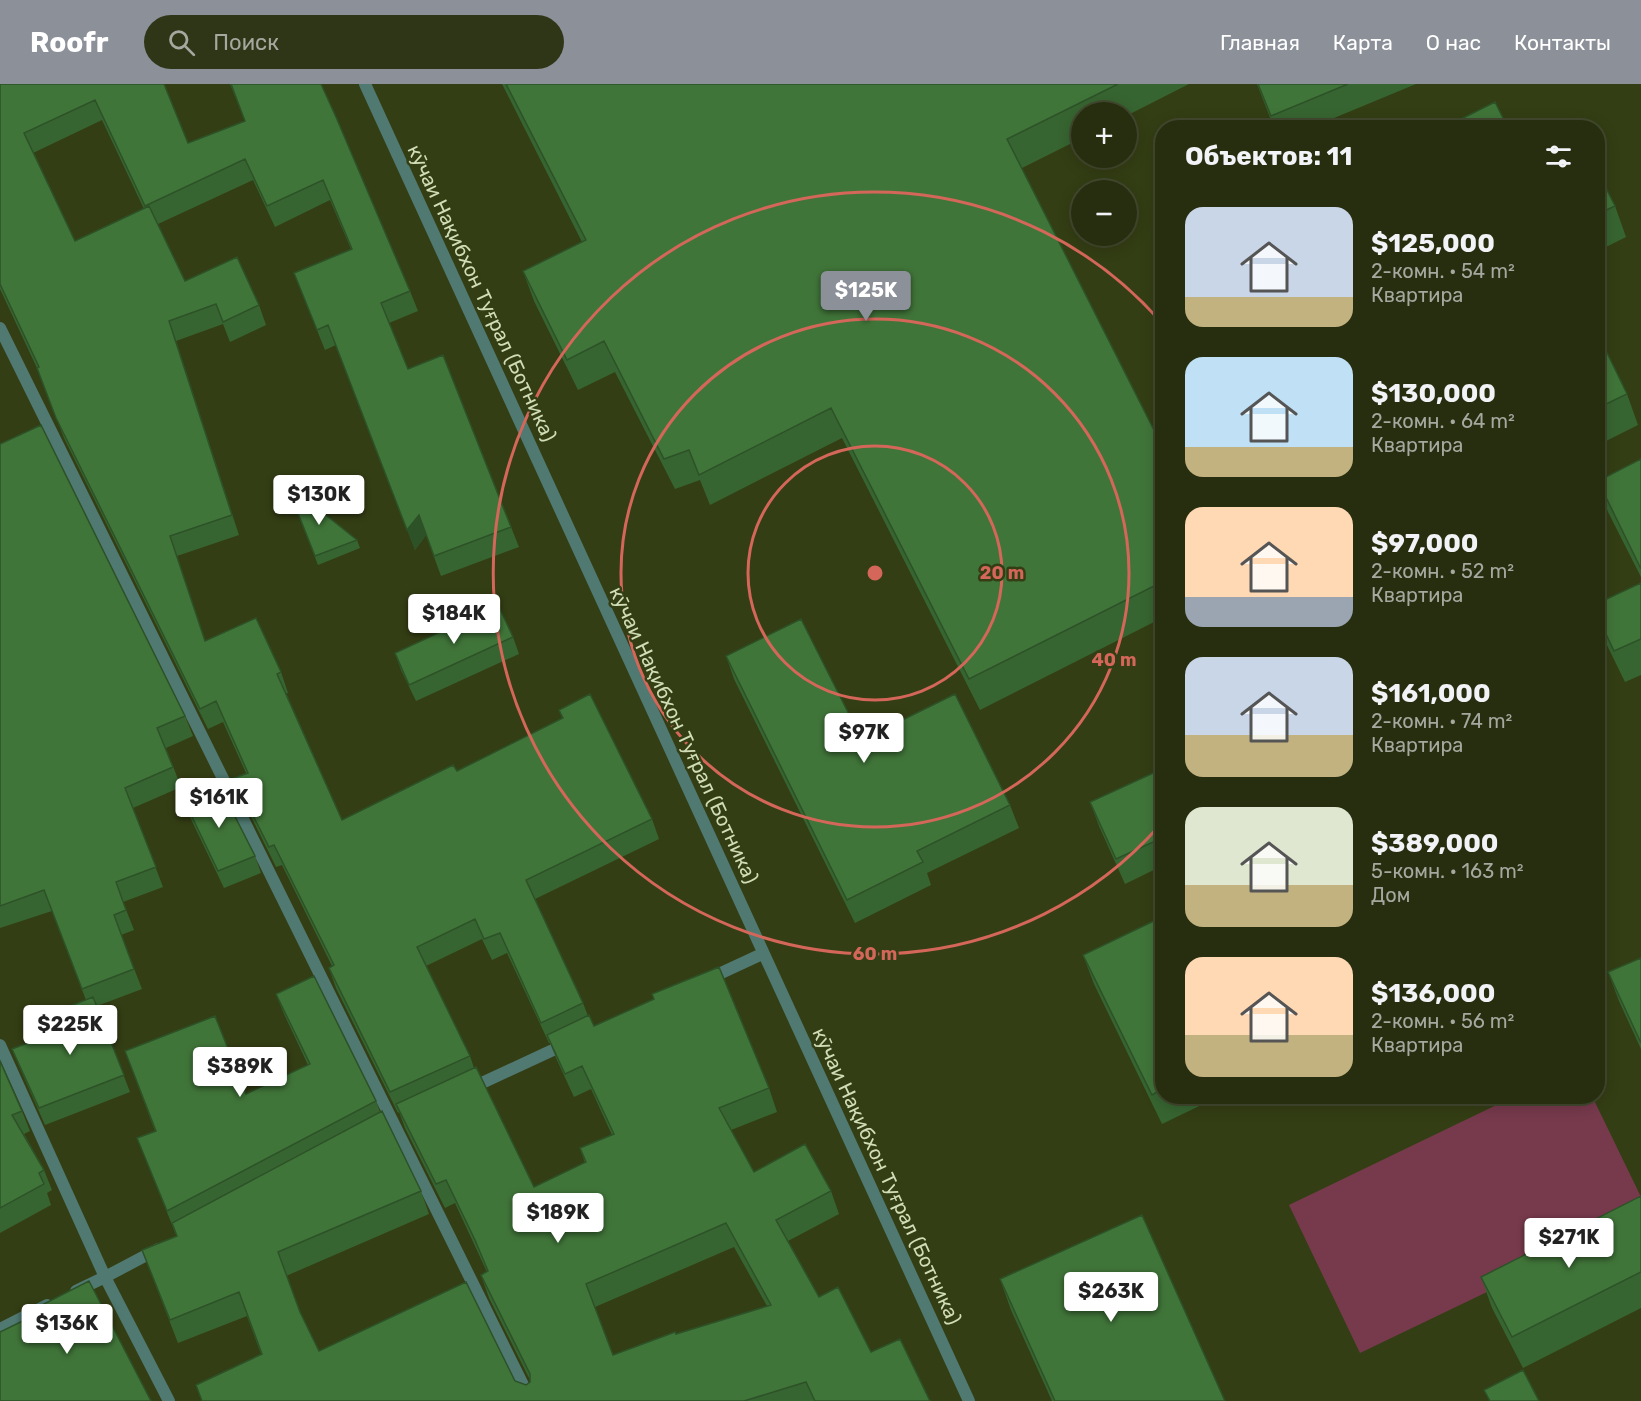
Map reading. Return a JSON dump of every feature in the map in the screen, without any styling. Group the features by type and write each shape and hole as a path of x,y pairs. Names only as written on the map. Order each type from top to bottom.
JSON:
{"lane":[{"name":"кӯчаи Нақибхон Туғрал (Ботника)","path":"365,84 762,954 969,1401"},
{"path":"0,328 531,1401"},
{"path":"698,984 762,954"},
{"path":"459,1093 579,1038"},
{"path":"0,1046 105,1277 169,1401"},
{"path":"0,1329 167,1244"}],"shaded area":[{"path":"1498,1104 1596,1104 1641,1197 1641,1218 1360,1353 1289,1205"}],"building":[{"path":"0,84 164,84 188,143 245,121 231,84 321,84 410,291 381,303 408,369 443,355 511,527 434,556 419,515 407,530 328,325 317,330 294,273 352,249 323,180 267,206 245,159 145,206 95,100 24,133 75,241 149,206 185,281 237,257 259,305 223,322 216,304 169,321 232,515 170,536 205,641 256,618 281,672 277,674 342,820 453,765 457,771 563,718 559,710 590,694 652,819 526,880 583,1003 541,1023 500,933 484,939 475,919 417,947 470,1056 390,1092 329,968 334,965 274,845 269,847 234,778 248,773 216,701 200,709 56,418 37,368 39,367 0,284"},
{"path":"506,84 1118,84 1082,102 1071,102 1071,107 1007,139 1155,432 1155,586 969,679 831,408 699,475 689,450 664,459 604,341 567,360 523,271 586,240"},
{"path":"1258,84 1348,84 1271,116"},
{"path":"1495,102 1504,120 1459,120"},
{"path":"1605,186 1615,206 1605,211"},
{"path":"1605,348 1627,394 1605,405"},
{"path":"41,425 185,716 157,728 173,767 125,788 156,867 116,882 126,910 114,915 134,969 82,989 44,890 0,906 0,444"},
{"path":"1641,459 1641,569 1605,495 1605,477"},
{"path":"286,483 357,540 315,556"},
{"path":"1641,583 1641,639 1614,651 1605,632 1605,600"},
{"path":"498,605 513,637 409,685 395,653"},
{"path":"801,619 862,740 955,694 1010,805 917,851 923,862 847,900 726,656"},
{"path":"1155,772 1155,841 1116,859 1090,802"},
{"path":"220,787 255,856 218,871 184,800"},
{"path":"1155,920 1155,1093 1152,1095 1083,955"},
{"path":"1641,958 1641,1043 1608,972"},
{"path":"719,967 769,1088 719,1108 754,1172 805,1144 831,1191 776,1220 819,1297 838,1287 871,1352 900,1339 930,1401 815,1401 806,1382 744,1401 202,1401 196,1385 262,1354 239,1292 170,1320 142,1250 177,1236 172,1223 382,1111 421,1191 278,1252 300,1312 319,1351 466,1282 515,1381 526,1385 530,1382 530,1374 481,1275 488,1271 475,1240 446,1180 436,1184 396,1104 476,1067 534,1187 586,1162 580,1148 614,1134 582,1066 565,1074 547,1035 589,1015 594,1026 654,999 652,994","holes":["726,1223 771,1305 676,1334 675,1332 613,1355 586,1284"]},
{"path":"314,976 376,1101 167,1211 137,1138 156,1131 125,1051 215,1016 246,1094 310,1064 276,994"},
{"path":"93,997 124,1075 39,1108 12,1049 57,1032 50,1014"},
{"path":"0,1061 22,1111 12,1115 44,1170 39,1173 44,1184 0,1208"},
{"path":"1641,1196 1641,1272 1512,1337 1481,1277"},
{"path":"1142,1215 1225,1401 1055,1401 1000,1279"},
{"path":"89,1281 151,1401 0,1401 0,1332 35,1315 32,1310"},
{"path":"1523,1370 1539,1401 1490,1401 1484,1390"}]}
